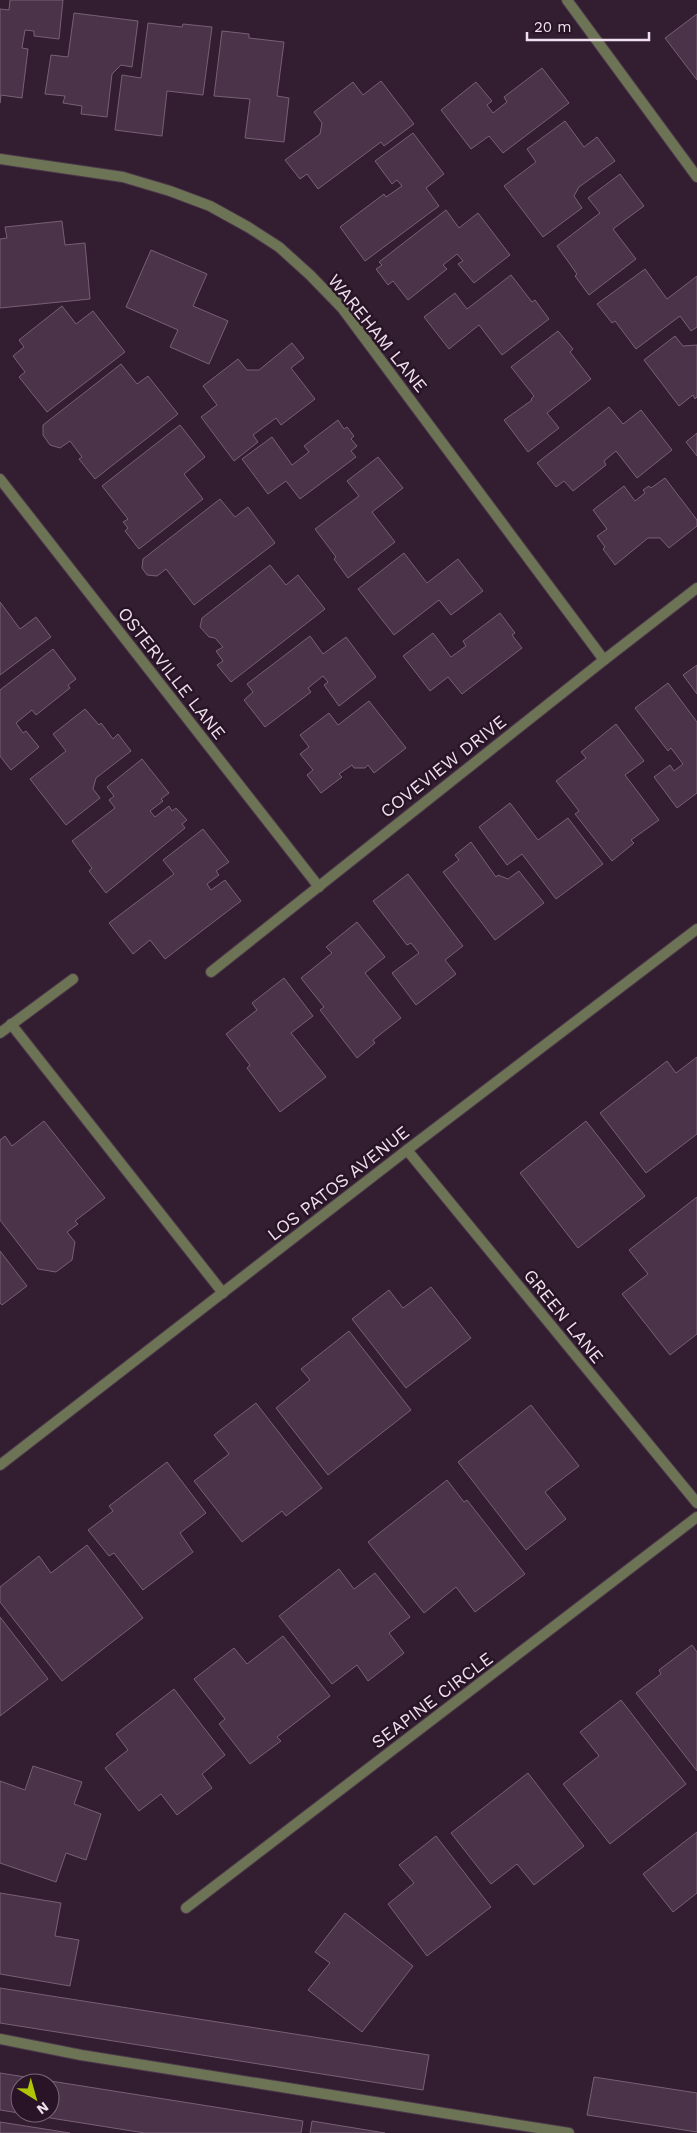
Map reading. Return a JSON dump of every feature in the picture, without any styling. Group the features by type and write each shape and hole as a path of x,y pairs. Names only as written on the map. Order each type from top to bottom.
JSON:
{"street":[{"path":"567,0 696,173"},
{"name":"WAREHAM LANE","path":"0,159 123,177 170,191 210,206 279,247 342,308 604,660"},
{"name":"OSTERVILLE LANE","path":"0,479 318,887"},
{"name":"COVEVIEW DRIVE","path":"211,972 697,588"},
{"name":"LOS PATOS AVENUE","path":"0,1465 407,1150 697,929"},
{"path":"0,1033 73,979"},
{"path":"11,1024 223,1292"},
{"name":"GREEN LANE","path":"407,1150 697,1503"},
{"name":"SEAPINE CIRCLE","path":"186,1908 697,1517"},
{"path":"0,2039 81,2056 569,2133"}],"building":[{"path":"10,0 63,0 59,39 34,36 34,31 25,30 22,48 28,49 22,98 1,95 0,103 0,9 9,10"},
{"path":"74,13 138,21 132,67 121,65 112,74 107,117 81,114 82,106 63,103 65,96 45,94 51,55 68,57"},
{"path":"697,14 697,80 665,38"},
{"path":"148,23 182,27 183,24 212,27 203,95 167,91 162,136 115,130 122,75 141,78"},
{"path":"222,31 249,34 249,38 284,42 277,96 289,98 284,142 245,138 250,99 214,96"},
{"path":"542,68 569,103 503,153 489,136 471,149 441,110 476,82 492,101 487,105 493,113 507,102 504,97"},
{"path":"381,81 414,124 384,146 381,142 318,189 307,174 300,179 285,160 320,134 322,123 314,112 353,82 363,95"},
{"path":"565,121 584,147 597,137 615,161 579,187 574,196 582,208 543,237 504,186 536,162 527,149"},
{"path":"413,133 444,174 426,188 439,206 365,261 340,227 384,194 386,197 402,186 397,180 392,184 375,161"},
{"path":"620,174 644,206 613,229 636,259 589,295 557,246 600,213 588,198"},
{"path":"446,210 459,228 478,213 510,255 474,283 458,264 463,261 457,254 443,265 447,269 408,300 393,281 388,285 376,269 382,265 379,262"},
{"path":"62,221 65,245 85,243 90,299 0,308 0,239 7,238 5,227"},
{"path":"151,250 207,274 193,306 228,321 209,364 170,347 178,330 126,307"},
{"path":"645,269 667,299 697,276 697,327 691,331 680,316 636,349 615,321 612,323 597,304"},
{"path":"511,275 532,302 535,300 549,319 502,355 479,325 449,349 424,317 455,293 467,309"},
{"path":"62,306 76,324 93,311 125,352 47,412 19,377 25,372 13,356 24,347 19,340"},
{"path":"558,331 573,349 570,352 591,379 547,413 559,428 528,452 504,420 532,400 534,396 511,367"},
{"path":"675,336 683,346 697,345 697,397 695,399 693,395 679,406 644,360"},
{"path":"292,343 304,358 291,368 315,399 281,425 276,418 253,435 258,442 234,461 201,417 217,405 203,386 238,359 247,370 259,370"},
{"path":"121,364 137,384 148,376 178,414 95,479 79,459 82,457 70,441 60,448 50,445 43,435 43,425"},
{"path":"609,407 623,424 641,410 672,450 637,478 616,451 604,461 606,465 573,491 564,481 556,487 537,463"},
{"path":"338,420 344,429 347,427 354,436 351,439 357,446 351,451 356,457 300,499 286,481 268,494 242,459 272,437 292,465 309,452 304,446"},
{"path":"180,425 205,457 184,474 203,499 139,549 125,531 128,528 123,522 128,519 102,486"},
{"path":"697,433 697,456 686,442"},
{"path":"378,457 403,488 372,512 395,542 348,578 334,559 336,557 315,529 359,496 347,481"},
{"path":"665,478 697,520 697,526 669,548 660,538 648,538 615,565 603,549 605,547 597,536 607,529 593,510 624,486 635,501 645,493 643,490 649,486 651,488"},
{"path":"220,499 235,517 248,507 275,543 194,605 166,569 157,576 147,575 142,568 143,559"},
{"path":"404,553 427,583 458,559 483,591 451,615 439,600 394,635 358,589"},
{"path":"270,565 286,585 298,575 325,609 231,682 217,665 223,661 216,651 223,647 215,638 209,637 200,627 202,618"},
{"path":"0,602 20,629 36,617 51,637 0,675"},
{"path":"500,613 515,633 512,635 522,648 462,694 448,677 430,691 403,656 433,633 451,657 466,646 463,641"},
{"path":"310,636 323,654 346,637 376,677 339,706 324,685 328,682 323,676 308,688 311,692 265,727 244,700 253,692 247,684"},
{"path":"53,649 76,679 68,685 70,688 36,715 32,710 16,723 23,733 26,731 39,747 11,770 0,756 0,690"},
{"path":"697,665 697,694 683,675"},
{"path":"668,683 697,722 697,793 677,808 654,777 670,765 674,771 683,764 671,748 668,751 635,708"},
{"path":"369,701 406,748 374,773 368,765 365,768 354,768 352,765 339,774 342,777 321,793 307,775 313,770 300,754 309,747 300,735 329,713 338,725"},
{"path":"85,709 99,725 101,723 113,739 118,734 131,751 96,778 93,789 100,798 66,825 30,779 66,751 53,734"},
{"path":"616,724 644,761 625,775 659,820 631,840 634,843 612,861 575,814 579,811 556,781 586,758 581,752"},
{"path":"142,759 169,793 161,799 163,801 150,811 155,817 169,806 172,811 176,808 187,820 182,824 185,828 106,893 89,871 92,868 72,841 115,808 109,800 114,796 107,787"},
{"path":"510,803 538,840 568,818 603,864 556,899 522,854 507,865 479,827"},
{"path":"203,829 229,862 216,871 219,875 207,884 211,890 225,880 241,901 165,959 150,940 133,954 109,923 174,874 163,860"},
{"path":"471,842 496,877 498,875 508,879 519,871 544,903 495,940 443,872 459,860 455,855"},
{"path":"408,874 463,946 445,960 456,974 416,1005 392,973 419,953 411,943 407,945 373,901"},
{"path":"357,922 385,957 365,973 401,1018 373,1040 375,1043 357,1058 320,1010 324,1007 301,978 332,953 326,947"},
{"path":"284,978 313,1016 291,1033 326,1077 280,1112 247,1068 250,1065 226,1034 257,1010 252,1003"},
{"path":"697,1057 697,1134 646,1173 600,1113 667,1061 676,1073"},
{"path":"44,1121 105,1198 75,1221 78,1224 67,1232 75,1242 72,1260 56,1272 38,1269 0,1220 0,1140 5,1136 12,1146"},
{"path":"586,1121 645,1196 578,1248 520,1173"},
{"path":"697,1197 697,1334 670,1355 622,1294 648,1274 629,1250"},
{"path":"0,1251 27,1286 2,1305 0,1303"},
{"path":"431,1287 471,1338 406,1388 352,1319 389,1290 403,1308"},
{"path":"349,1331 411,1410 328,1475 276,1408 310,1380 301,1369"},
{"path":"256,1403 322,1488 286,1516 282,1511 242,1542 194,1481 229,1454 214,1435"},
{"path":"531,1405 579,1466 545,1492 566,1519 526,1550 458,1462"},
{"path":"167,1462 206,1513 180,1533 193,1552 143,1590 114,1553 109,1556 88,1530 113,1511 109,1506"},
{"path":"447,1480 464,1502 467,1500 525,1574 475,1612 456,1587 424,1613 368,1542"},
{"path":"87,1545 143,1618 62,1681 0,1602 0,1587 39,1556 51,1573"},
{"path":"339,1569 354,1589 375,1573 410,1617 389,1633 404,1653 368,1681 357,1665 332,1684 279,1616"},
{"path":"0,1617 48,1679 0,1716"},
{"path":"283,1636 330,1696 277,1737 281,1741 250,1764 219,1724 225,1719 194,1679 234,1648 247,1664"},
{"path":"692,1645 697,1652 697,1771 636,1693 661,1674 659,1670"},
{"path":"174,1689 225,1755 202,1774 212,1788 177,1815 161,1794 139,1811 105,1768 128,1750 116,1734"},
{"path":"621,1700 686,1784 610,1844 563,1784 599,1756 580,1732"},
{"path":"33,1766 82,1782 74,1804 101,1814 86,1860 66,1853 56,1882 0,1863 0,1781 25,1790"},
{"path":"528,1773 584,1846 534,1885 517,1864 491,1884 451,1833"},
{"path":"697,1832 697,1893 673,1912 643,1874"},
{"path":"436,1836 491,1907 427,1956 388,1904 414,1883 399,1865"},
{"path":"0,1893 61,1903 55,1936 79,1940 70,1986 0,1974"},
{"path":"345,1913 413,1966 362,2032 308,1990 330,1963 315,1952"},
{"path":"0,1988 429,2055 423,2090 0,2023"},
{"path":"0,2073 10,2075 10,2112 0,2110"},
{"path":"594,2077 697,2093 697,2132 587,2115"},
{"path":"60,2083 303,2121 301,2133 145,2133 60,2120"},
{"path":"312,2121 385,2133 310,2133"},
{"path":"0,2122 70,2133 0,2133"}]}
